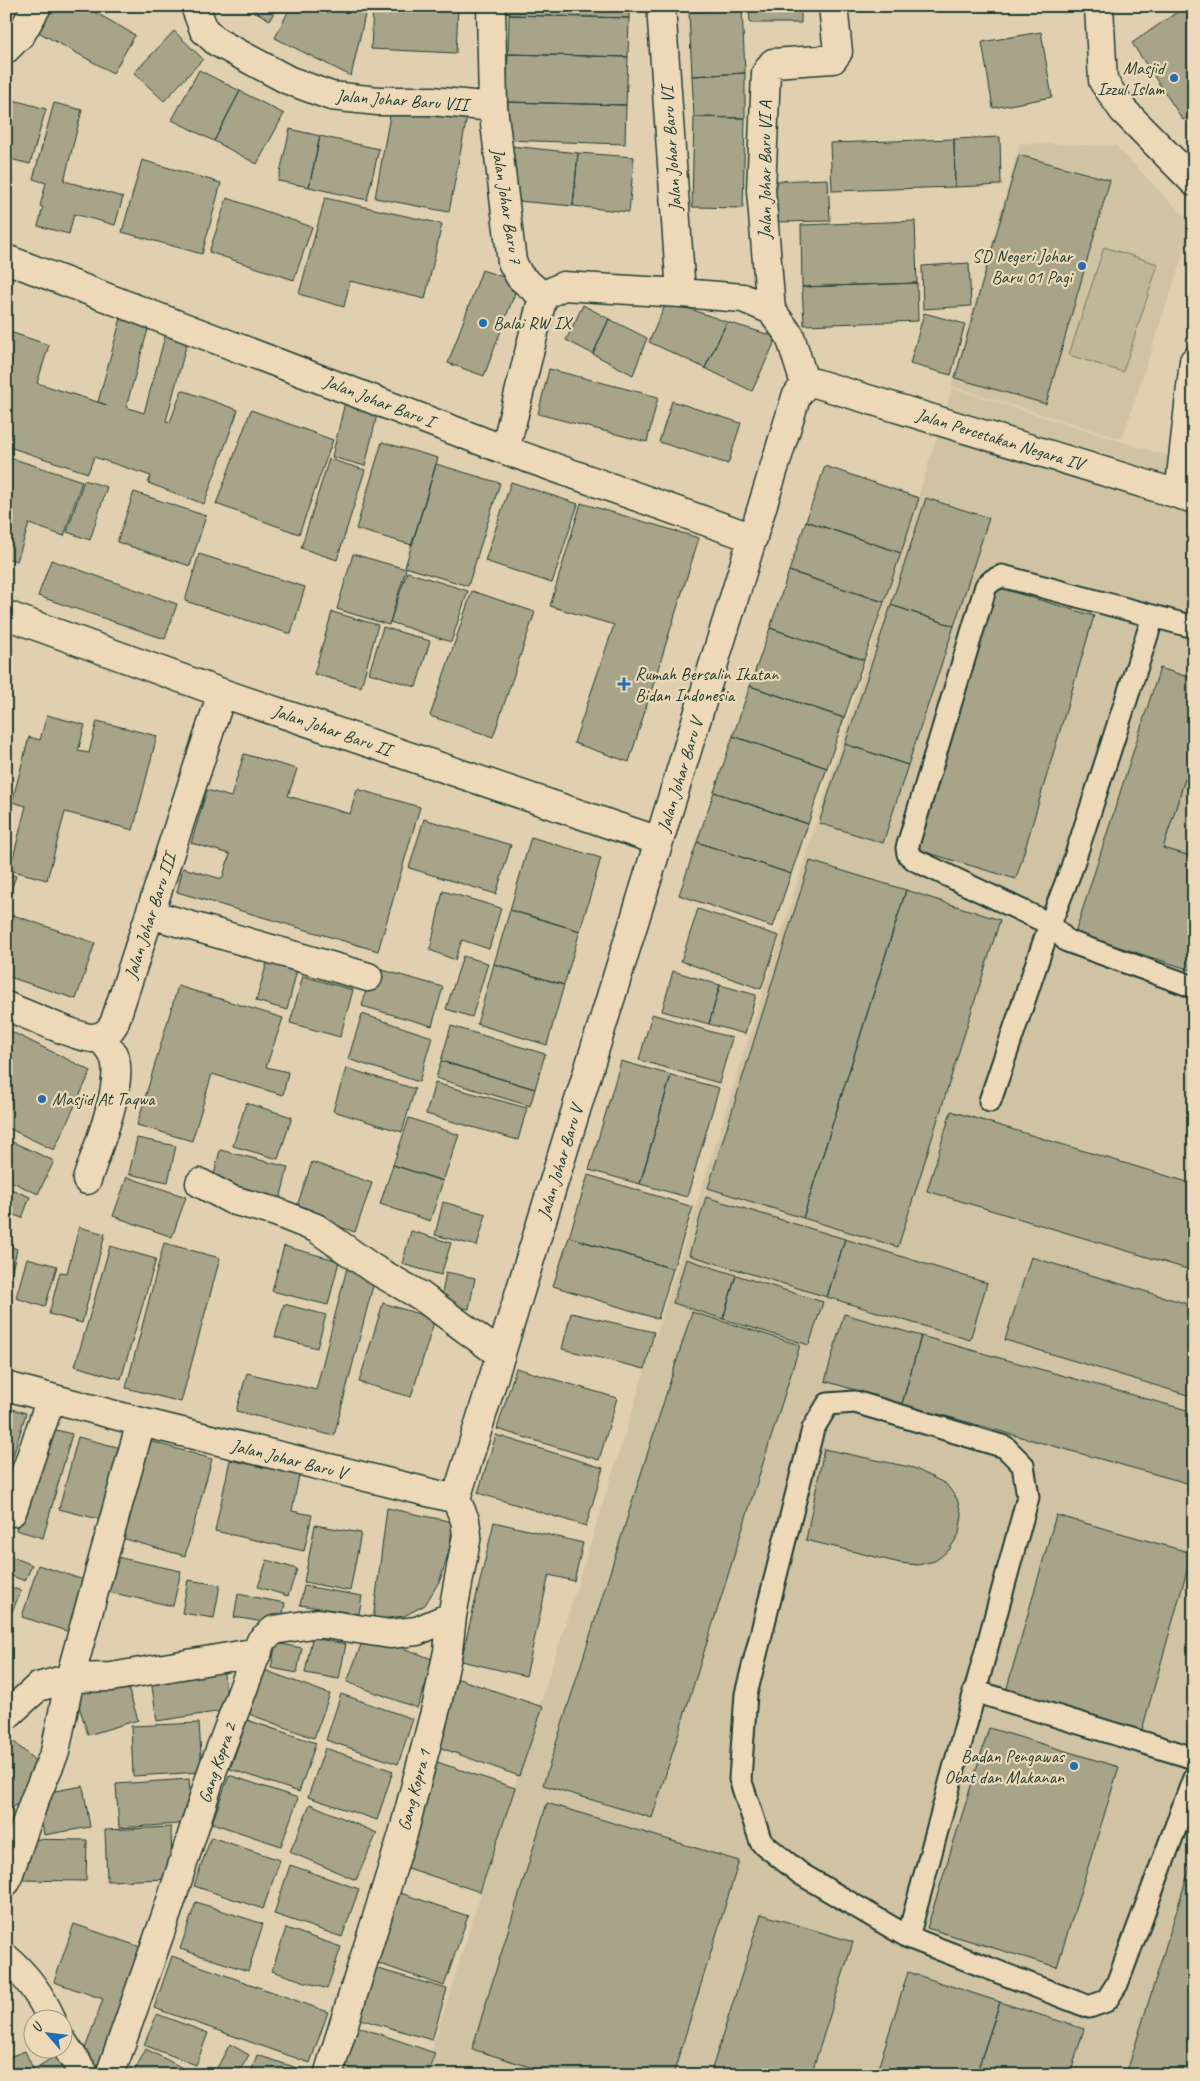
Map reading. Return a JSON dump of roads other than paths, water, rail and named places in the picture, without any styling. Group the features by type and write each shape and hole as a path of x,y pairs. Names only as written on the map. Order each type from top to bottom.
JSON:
{"street":[{"path":"6,49 22,34 37,6"},
{"name":"Jalan Johar Baru VII","path":"195,6 204,30 216,42 288,80 331,96 378,101 432,101 493,107"},
{"name":"Jalan Johar Baru 7","path":"491,6 493,107 512,262 520,276 543,296"},
{"name":"Jalan Johar Baru VI","path":"661,6 681,293"},
{"name":"Jalan Johar Baru VI A","path":"771,310 762,190 766,73 774,63 832,59 838,52 833,6"},
{"path":"1099,6 1103,81 1123,110 1194,182"},
{"name":"Jalan Johar Baru I","path":"6,259 505,450 753,538"},
{"path":"505,450 543,296 563,286 743,298 771,310 790,336 805,384"},
{"path":"1186,497 1194,361"},
{"name":"Jalan Percetakan Negara IV","path":"805,384 815,383 1186,497"},
{"name":"Jalan Johar Baru V","path":"6,1386 141,1422 456,1499 796,397 805,384"},
{"name":"Jalan Johar Baru II","path":"6,615 222,693 659,841"},
{"name":"Jalan Johar Baru III","path":"99,1038 108,1033 114,1024 222,693"},
{"path":"150,914 368,977"},
{"path":"6,1006 84,1037 99,1038 111,1049 115,1060 116,1072 114,1093 87,1180"},
{"path":"200,1183 232,1200 276,1212 316,1228 372,1268 421,1296 501,1355"},
{"path":"12,1512 51,1398"},
{"path":"6,1882 34,1801 55,1752 70,1678 141,1422"},
{"name":"Gang Kopra 1","path":"328,2075 403,1834 437,1704 448,1651 452,1616 467,1535 465,1520 456,1499"},
{"name":"Gang Kopra 2","path":"110,2075 172,1898 213,1769 261,1641 274,1630 318,1623 390,1634 417,1631 452,1616"},
{"path":"6,1716 38,1687 70,1678 111,1677 258,1652"},
{"path":"9,1971 43,2001 46,2008"},
{"path":"72,2056 85,2075"}],"lane":[{"path":"1194,627 1152,618 1002,576 992,580 986,586 907,848 908,854 915,860 1050,924 1067,941 1194,987"},
{"path":"990,1101 1050,924 1071,870 1152,618"},
{"path":"908,1937 1028,1497 1023,1465 1005,1448 855,1402 828,1404 813,1429 746,1694 740,1779 761,1842 801,1874 908,1937 1089,2007 1106,2001 1117,1984 1193,1781"},
{"path":"974,1691 1194,1758"}],"place":[{"name":"Masjid Izzul Islam","path":"1174,78"},
{"name":"SD Negeri Johar Baru 01 Pagi","path":"1082,266"},
{"name":"Balai RW IX","path":"483,323"},
{"name":"Rumah Bersalin Ikatan Bidan Indonesia","path":"624,684"},
{"name":"Masjid At Taqwa","path":"42,1099"},
{"name":"Badan Pengawas Obat dan Makanan","path":"1074,1766"}]}
